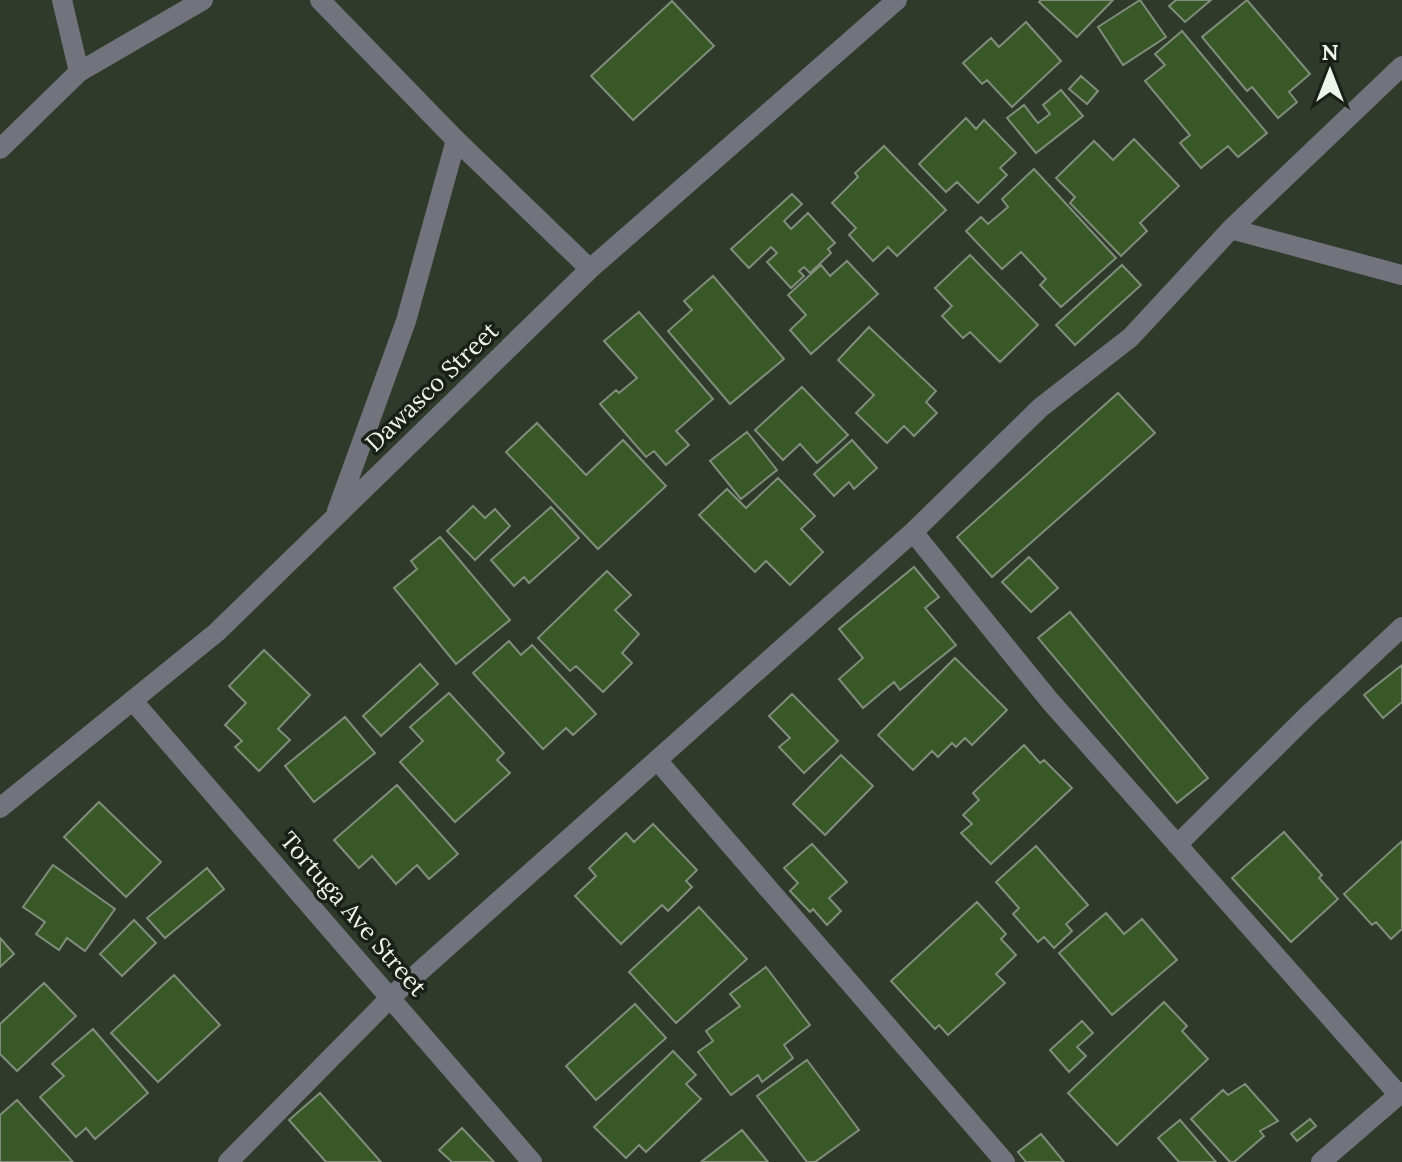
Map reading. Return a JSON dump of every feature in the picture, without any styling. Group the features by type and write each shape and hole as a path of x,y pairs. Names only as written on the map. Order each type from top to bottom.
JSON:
{"street":[{"path":"62,0 79,72"},
{"path":"0,149 79,72 203,0"},
{"path":"320,0 456,140 590,269"},
{"name":"Dawasco Street","path":"0,808 217,632 590,269 897,0"},
{"path":"228,1162 391,997 913,532 1040,408 1131,337 1231,229 1402,66"},
{"path":"334,518 406,321 456,140"},
{"path":"1231,229 1402,275"},
{"path":"913,532 1050,701 1400,1094 1321,1162"},
{"path":"1177,845 1402,627"},
{"name":"Tortuga Ave Street","path":"133,701 532,1162"},
{"path":"657,760 1005,1162"}],"building":[{"path":"1113,0 1077,37 1039,2"},
{"path":"1140,0 1166,37 1123,65 1098,27"},
{"path":"1176,0 1211,0 1185,22 1169,6"},
{"path":"1247,0 1310,74 1289,92 1297,102 1278,118 1252,87 1247,91 1202,37"},
{"path":"672,1 714,46 633,120 591,76"},
{"path":"1026,22 1061,61 1012,107 987,80 982,84 963,63 991,38 999,47"},
{"path":"1182,31 1267,133 1238,157 1228,146 1201,168 1180,143 1190,135 1145,81 1165,65 1155,54"},
{"path":"1081,76 1098,91 1087,104 1069,89"},
{"path":"1061,90 1083,116 1036,153 1007,118 1024,105 1038,123 1050,114 1043,105"},
{"path":"966,118 976,129 984,120 1016,153 1000,168 1007,175 978,203 957,182 946,192 919,164"},
{"path":"1134,139 1179,186 1140,223 1147,231 1121,256 1070,203 1075,197 1056,178 1094,141 1113,160"},
{"path":"884,146 946,210 897,256 888,247 873,261 849,235 856,228 832,203 858,177 855,173"},
{"path":"1034,169 1116,258 1061,307 1040,285 1046,279 1021,252 1002,269 966,231 981,217 988,224 1008,207 1002,199"},
{"path":"792,194 802,204 784,221 791,229 808,213 835,243 828,249 831,253 810,273 804,267 799,271 804,276 791,288 767,262 777,253 771,247 749,268 731,249"},
{"path":"970,255 1038,325 1000,362 970,332 963,338 942,316 952,306 935,288"},
{"path":"847,261 878,294 811,354 790,330 806,315 788,295 821,265 830,276"},
{"path":"1122,265 1141,285 1075,345 1056,325"},
{"path":"713,276 784,359 730,404 668,331 692,310 684,301"},
{"path":"639,312 713,399 676,431 689,445 666,465 654,451 646,457 600,404 637,378 604,341"},
{"path":"869,327 936,391 926,402 937,413 914,436 904,426 887,443 856,413 874,395 838,360"},
{"path":"802,387 848,435 817,463 800,444 783,460 755,430"},
{"path":"1118,393 1155,433 992,577 957,537"},
{"path":"537,423 586,475 623,440 666,486 598,549 506,452"},
{"path":"747,432 777,470 741,499 710,461"},
{"path":"852,440 877,468 854,489 849,482 834,496 814,474"},
{"path":"778,478 815,516 801,529 823,552 790,585 766,561 755,572 699,515 727,489 746,508"},
{"path":"473,506 485,518 495,509 510,526 475,560 447,531"},
{"path":"551,507 579,538 529,583 524,577 514,586 491,560"},
{"path":"440,537 510,620 456,664 394,588 417,569 411,561"},
{"path":"1029,557 1058,588 1031,612 1002,582"},
{"path":"914,567 939,597 925,608 956,645 900,690 894,682 863,708 839,679 863,658 839,629"},
{"path":"607,571 631,595 615,610 639,634 622,653 632,663 603,692 576,666 570,671 538,638"},
{"path":"1070,612 1208,778 1177,803 1038,638"},
{"path":"509,641 521,655 532,645 596,714 573,735 566,728 543,749 473,673"},
{"path":"264,650 310,695 278,729 290,740 259,771 235,747 242,741 225,725 246,703 229,686"},
{"path":"955,658 1007,710 972,745 965,738 956,747 952,743 938,757 932,751 913,770 878,735"},
{"path":"420,664 438,684 381,736 363,716"},
{"path":"1402,665 1402,702 1383,718 1364,695"},
{"path":"449,693 504,753 497,760 510,773 455,822 400,762 423,741 410,727"},
{"path":"792,694 838,741 804,773 779,747 790,738 769,716"},
{"path":"345,717 375,753 314,802 285,766"},
{"path":"1024,745 1040,763 1044,760 1072,788 991,864 961,833 972,824 963,815 979,800 973,793"},
{"path":"841,755 873,786 825,835 793,804"},
{"path":"397,785 458,854 429,879 417,865 396,884 372,856 359,868 334,840"},
{"path":"99,802 161,862 126,897 64,837"},
{"path":"653,824 697,870 686,881 692,887 668,911 662,905 621,944 575,896 596,876 589,868 626,833 634,842"},
{"path":"1284,832 1322,875 1319,878 1338,899 1291,942 1232,878"},
{"path":"1402,841 1402,929 1391,939 1376,922 1372,925 1344,894"},
{"path":"812,844 847,882 829,898 841,911 827,925 790,891 798,883 784,868"},
{"path":"1036,846 1088,905 1066,924 1072,931 1054,948 1044,937 1038,942 1013,914 1019,908 996,882"},
{"path":"53,865 115,909 85,951 67,938 59,950 36,934 45,922 23,907"},
{"path":"207,868 224,889 165,938 147,918"},
{"path":"977,902 1006,934 1001,939 1016,955 996,974 1005,983 948,1035 939,1025 935,1029 891,981"},
{"path":"699,907 747,959 676,1023 629,972"},
{"path":"1106,913 1124,934 1142,919 1177,960 1112,1015 1059,953"},
{"path":"134,920 156,943 122,976 100,954"},
{"path":"0,938 14,954 0,967"},
{"path":"766,967 810,1025 784,1045 793,1058 762,1082 758,1075 731,1095 698,1052 713,1041 706,1031 740,1006 730,994"},
{"path":"174,975 220,1025 158,1082 111,1033"},
{"path":"44,983 76,1016 17,1071 0,1054 0,1024"},
{"path":"1164,1002 1187,1026 1182,1031 1208,1059 1117,1145 1068,1093"},
{"path":"635,1004 666,1038 596,1100 566,1066"},
{"path":"1082,1021 1093,1033 1077,1047 1086,1056 1069,1072 1050,1050"},
{"path":"93,1029 148,1093 95,1139 86,1128 76,1137 40,1097 64,1076 52,1064"},
{"path":"673,1051 696,1075 686,1084 701,1099 646,1152 639,1145 626,1158 594,1127"},
{"path":"807,1060 859,1130 815,1162 807,1162 757,1096"},
{"path":"1245,1084 1278,1121 1260,1131 1264,1136 1234,1162 1230,1162 1191,1119 1223,1090 1228,1095"},
{"path":"320,1093 381,1162 326,1162 289,1120"},
{"path":"17,1100 73,1162 0,1162 0,1115"},
{"path":"1310,1119 1316,1126 1297,1141 1291,1134"},
{"path":"1180,1120 1216,1162 1179,1162 1158,1138"},
{"path":"462,1128 494,1162 452,1162 439,1150"},
{"path":"742,1130 768,1162 701,1162"},
{"path":"1041,1134 1064,1162 1026,1162 1018,1152"}]}
